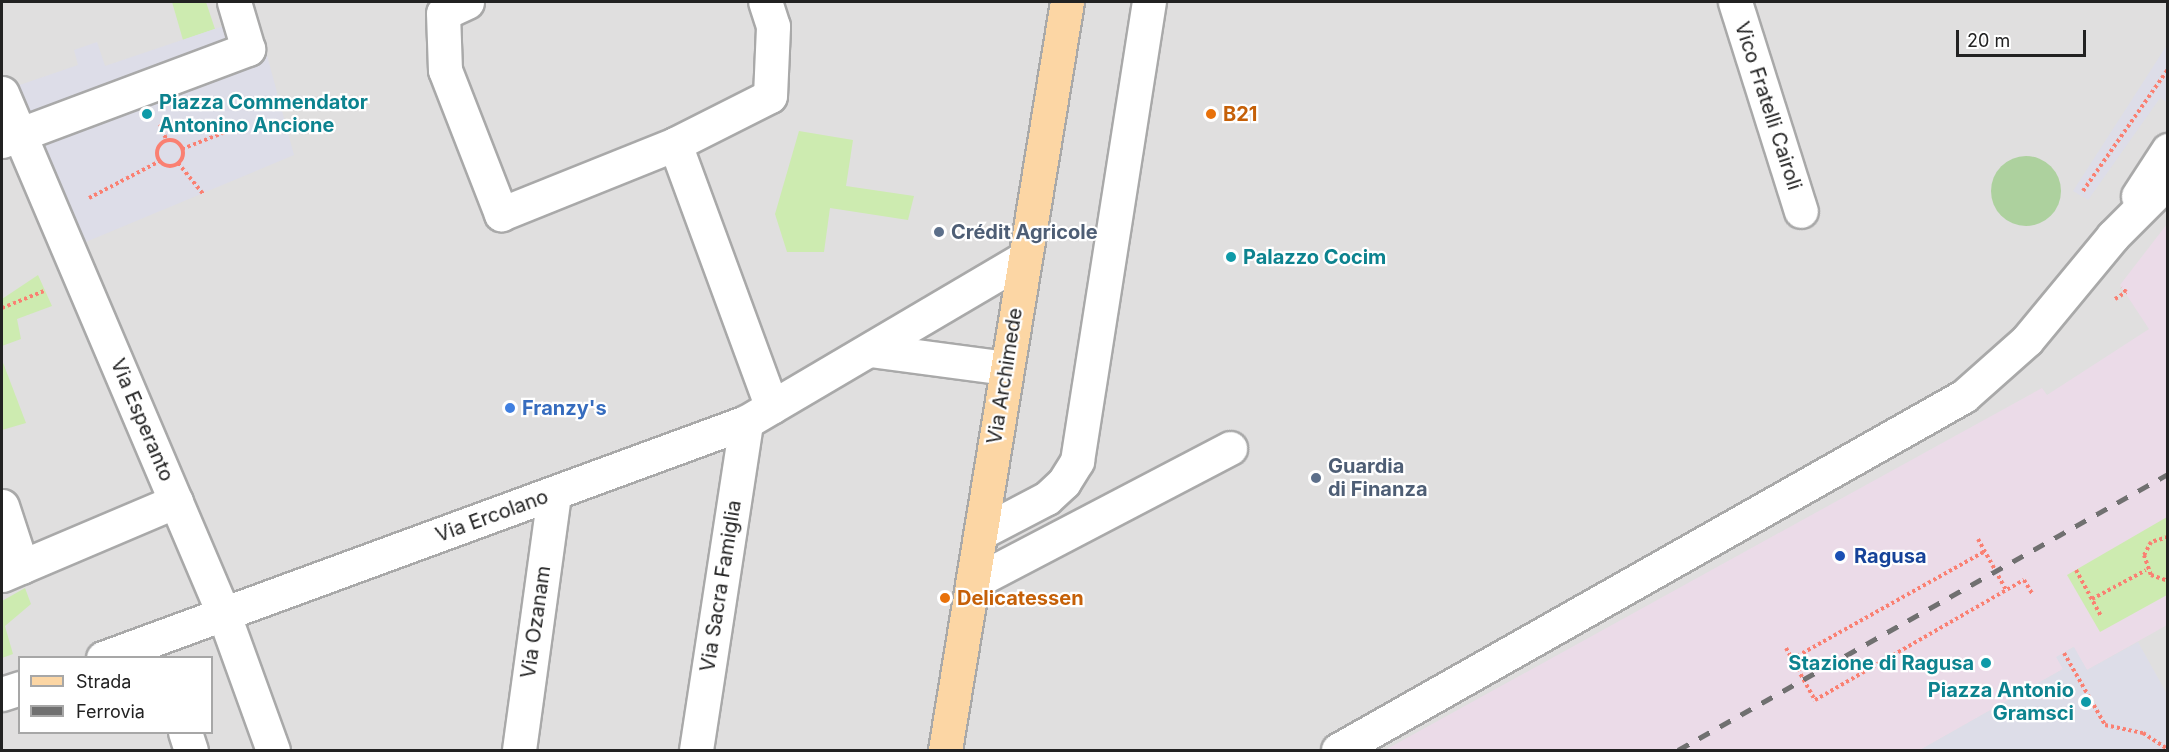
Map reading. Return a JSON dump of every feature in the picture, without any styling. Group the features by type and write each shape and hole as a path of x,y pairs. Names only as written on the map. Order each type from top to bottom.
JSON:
{"main road":[{"name":"Via Archimede","path":"945,750 974,582 1023,259 1067,2"}],"street":[{"path":"467,2 443,13 445,70 501,214 675,144 770,96 773,26 765,2"},
{"path":"981,532 1047,498 1064,482 1077,461 1149,2"},
{"name":"Vico Fratelli Cairoli","path":"1735,2 1801,211"},
{"path":"10,138 248,49 237,11"},
{"name":"Via Esperanto","path":"2,93 10,138 55,215 224,615 273,750"},
{"path":"675,144 759,414"},
{"path":"2113,236 2168,150"},
{"path":"1338,750 1964,396 2027,340 2113,236 2168,181"},
{"name":"Via Ercolano","path":"110,656 155,649 224,615 554,493 759,414 1023,259"},
{"path":"871,350 1006,368"},
{"name":"Via Sacra Famiglia","path":"696,750 759,414"},
{"path":"974,582 1230,448"},
{"name":"Via Ozanam","path":"519,750 554,493"},
{"path":"2,506 12,571 176,501"},
{"path":"2,694 18,689"},
{"path":"186,734 191,750"}],"path":[{"path":"2084,191 2168,69"},
{"path":"159,123 167,141"},
{"path":"182,149 243,124"},
{"path":"160,161 158,149 167,141 174,141 182,149"},
{"path":"178,163 182,149"},
{"path":"55,215 160,161"},
{"path":"160,161 171,166 178,163"},
{"path":"178,163 203,194"},
{"path":"2,308 45,291"},
{"path":"2146,570 2146,548 2157,538 2168,537"},
{"path":"1978,539 2006,590"},
{"path":"1792,659 1984,551"},
{"path":"2076,570 2101,616"},
{"path":"2146,570 2157,579 2168,580"},
{"path":"2092,599 2146,570"},
{"path":"1786,648 1815,700 2024,580 2033,595"},
{"path":"2064,652 2105,725 2143,734 2168,749"}],"shaded area":[{"path":"2,2 2167,2 2167,750 2,750"},
{"name":"Piazza Commendator Antonino Ancione","path":"256,15 294,155 69,249 2,91 78,65 74,50 97,42 105,66"},
{"path":"2167,45 2167,102 2160,98 2088,200 2073,191"},
{"path":"2167,224 2167,625 2087,670 2073,647 2057,657 2063,669 1920,750 1385,750 2042,388 2047,395 2149,329 2120,285"},
{"name":"Piazza Antonio Gramsci","path":"2138,642 2167,694 2167,750 1920,750 2063,669 2056,657 2074,647 2087,670"}],"green space":[{"path":"172,2 206,2 215,29 183,40"},
{"path":"799,131 853,140 846,186 914,196 908,220 830,208 824,252 787,252 775,214"},
{"path":"2019,156 2033,156 2046,162 2055,171 2061,184 2059,204 2051,216 2033,226 2019,226 2006,220 1997,211 1991,198 1991,184 1997,171 2006,162"},
{"path":"38,275 52,306 17,319 21,339 2,346 2,299"},
{"path":"2,360 26,423 2,430"},
{"path":"2167,517 2167,595 2100,632 2067,575"},
{"path":"25,588 31,604 5,626 13,654 2,658 2,601"}],"railway":[{"path":"1678,750 2168,474"}],"place":[{"name":"Piazza Commendator Antonino Ancione","path":"147,114"},
{"name":"B21","path":"1211,114"},
{"name":"Crédit Agricole","path":"939,232"},
{"name":"Palazzo Cocim","path":"1231,257"},
{"name":"Franzy's","path":"510,408"},
{"name":"Guardia di Finanza","path":"1316,478"},
{"name":"Ragusa","path":"1840,556"},
{"name":"Delicatessen","path":"945,598"},
{"name":"Stazione di Ragusa","path":"1986,663"},
{"name":"Piazza Antonio Gramsci","path":"2086,702"}]}
